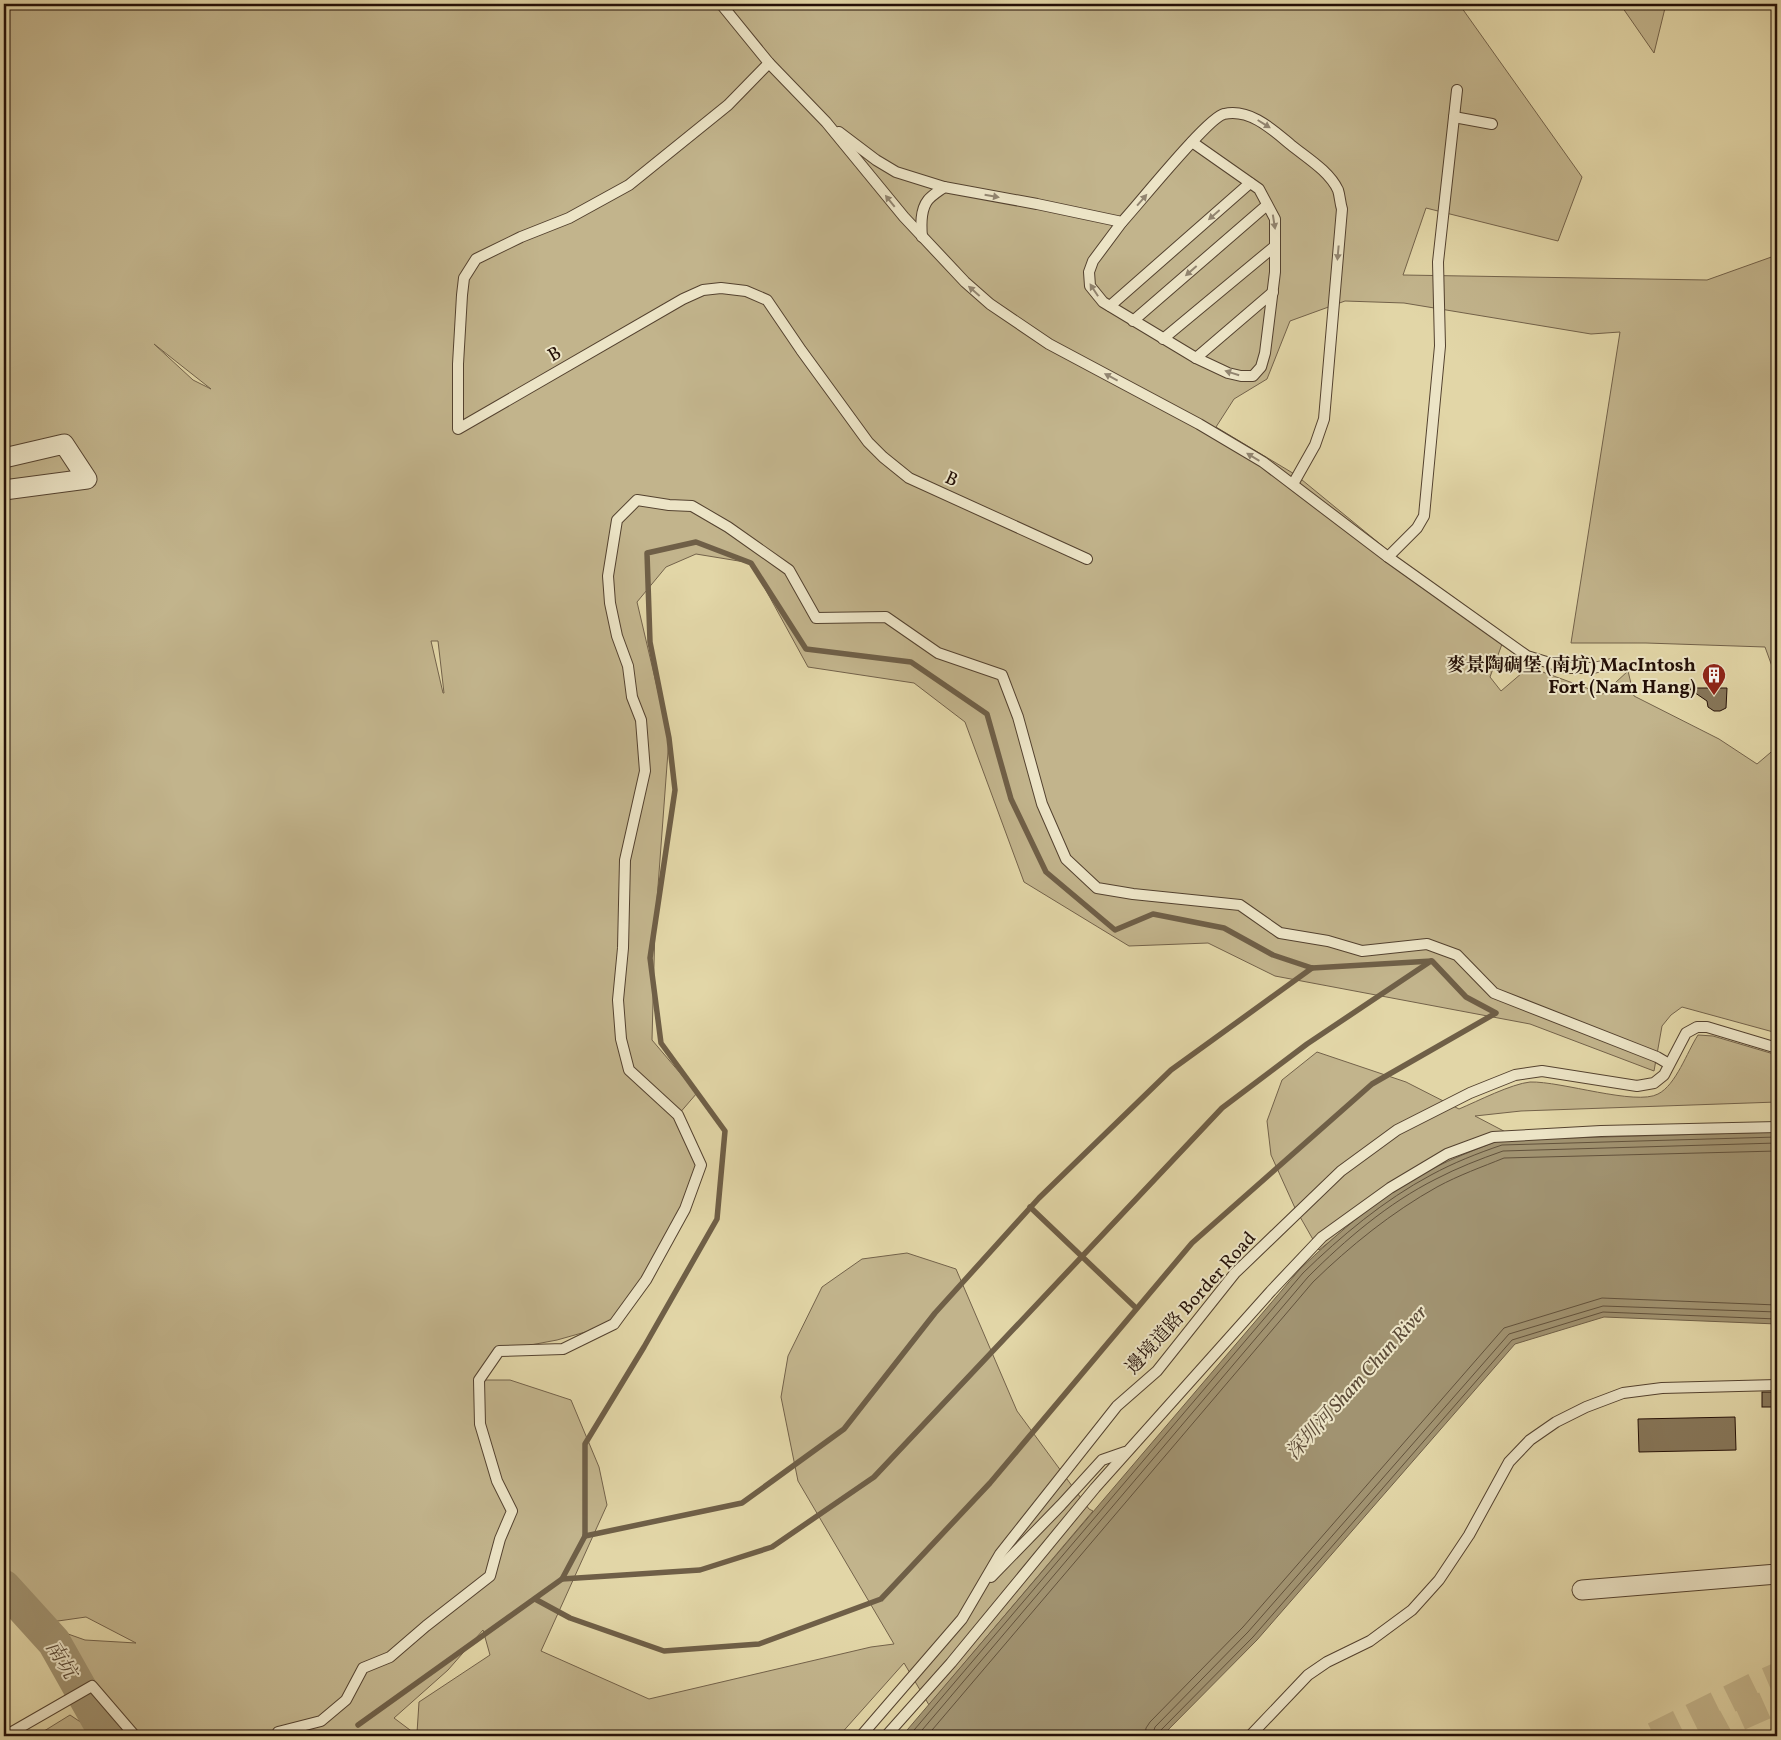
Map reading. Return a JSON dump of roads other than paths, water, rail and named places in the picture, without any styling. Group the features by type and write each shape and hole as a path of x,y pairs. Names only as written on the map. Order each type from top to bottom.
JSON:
{"street":[{"path":"4,458 64,444 87,480 4,490"},
{"path":"1582,1590 1777,1574"}],"lane":[{"path":"721,4 769,63 826,122 922,237 964,282 990,304 1049,344 1199,424 1263,462 1388,557 1527,656 1566,668 1593,668 1612,664"},
{"name":"B","path":"769,63 728,105 629,185 569,218 521,237 476,259 464,278 462,295 458,364 458,429 683,299 703,290 721,288 746,291 767,300 868,442 909,478 1087,559"},
{"path":"1388,557 1416,528 1424,516 1440,346 1438,262 1457,90"},
{"path":"1192,142 1259,189 1275,219 1273,292 1266,354 1261,367 1253,376 1241,376 1228,373 1196,358 1103,302 1090,286 1089,272 1093,261 1122,222 1192,142 1208,125 1223,114 1239,113 1263,122 1329,177 1338,191 1342,209 1324,419 1314,445 1293,484"},
{"path":"1454,117 1492,124"},
{"path":"826,122 876,160 896,172 944,187 1122,222"},
{"path":"1110,306 1250,183"},
{"path":"922,237 921,226 927,201 944,187"},
{"path":"1133,321 1268,205"},
{"path":"1163,339 1275,246"},
{"path":"1196,358 1273,292"},
{"path":"278,1732 321,1721 346,1700 363,1668 390,1657 490,1576 500,1539 512,1511 497,1481 480,1424 479,1380 499,1351 563,1349 614,1324 646,1280 685,1209 701,1165 678,1115 629,1070 622,1039 618,1000 623,948 625,860 645,771 641,720 632,697 628,666 617,636 610,603 608,576 617,520 637,500 669,505 692,506 728,527 789,570 816,618 886,617 938,653 1002,675 1018,717 1042,804 1066,859 1097,888 1133,894 1240,905 1280,933 1328,941 1362,951 1427,944 1457,955 1494,993 1657,1057 1669,1064"},
{"name":"邊境道路 Border Road","path":"861,1736 962,1619 1000,1554 1117,1406 1157,1372 1235,1273 1341,1171 1398,1130 1470,1093 1514,1075 1542,1071 1638,1086 1654,1084 1664,1075 1686,1033 1697,1027 1707,1027 1777,1048"},
{"path":"886,1736 951,1663 1095,1488 1197,1372 1322,1237 1390,1188 1446,1154 1492,1137 1611,1131 1777,1127"},
{"path":"1250,1736 1308,1675 1327,1662 1370,1641 1412,1610 1439,1580 1470,1535 1509,1462 1530,1440 1556,1422 1586,1407 1622,1393 1662,1388 1777,1385"},
{"path":"980,1588 1102,1460 1127,1452"},
{"path":"5,1736 92,1686 135,1736"}],"water":[{"name":"深圳河 Sham Chun River","path":"1777,1132 1777,1324 1604,1317 1515,1344 1257,1640 1162,1736 902,1736 1300,1269 1330,1241 1395,1190 1439,1166 1500,1140"}],"waterway":[{"path":"358,1725 562,1579 585,1536 585,1444 644,1347 717,1219 725,1131 661,1043 650,958 675,790 669,738 650,642 647,553 696,542 751,563 806,649 911,662 987,714 1011,799 1046,872 1115,930 1153,914 1224,928 1273,955 1312,968 1432,961 1466,997 1496,1013 1372,1084 1192,1243 990,1483 881,1599 759,1644 664,1651 570,1618 535,1599"},
{"path":"562,1579 700,1570 772,1547 874,1477 1222,1108 1307,1044 1431,961"},
{"path":"585,1536 742,1503 844,1429 935,1313 1039,1198 1171,1070 1312,968"},
{"path":"1030,1207 1136,1308"},
{"name":"南坑","path":"4,1587 54,1642 98,1720 114,1736"}],"tunnel":[{"path":"1654,1736 1777,1677"},
{"path":"1702,1736 1777,1700"}],"place":[{"name":"麥景陶碉堡 (南坑) MacIntosh Fort (Nam Hang)","path":"1714,696"}]}
